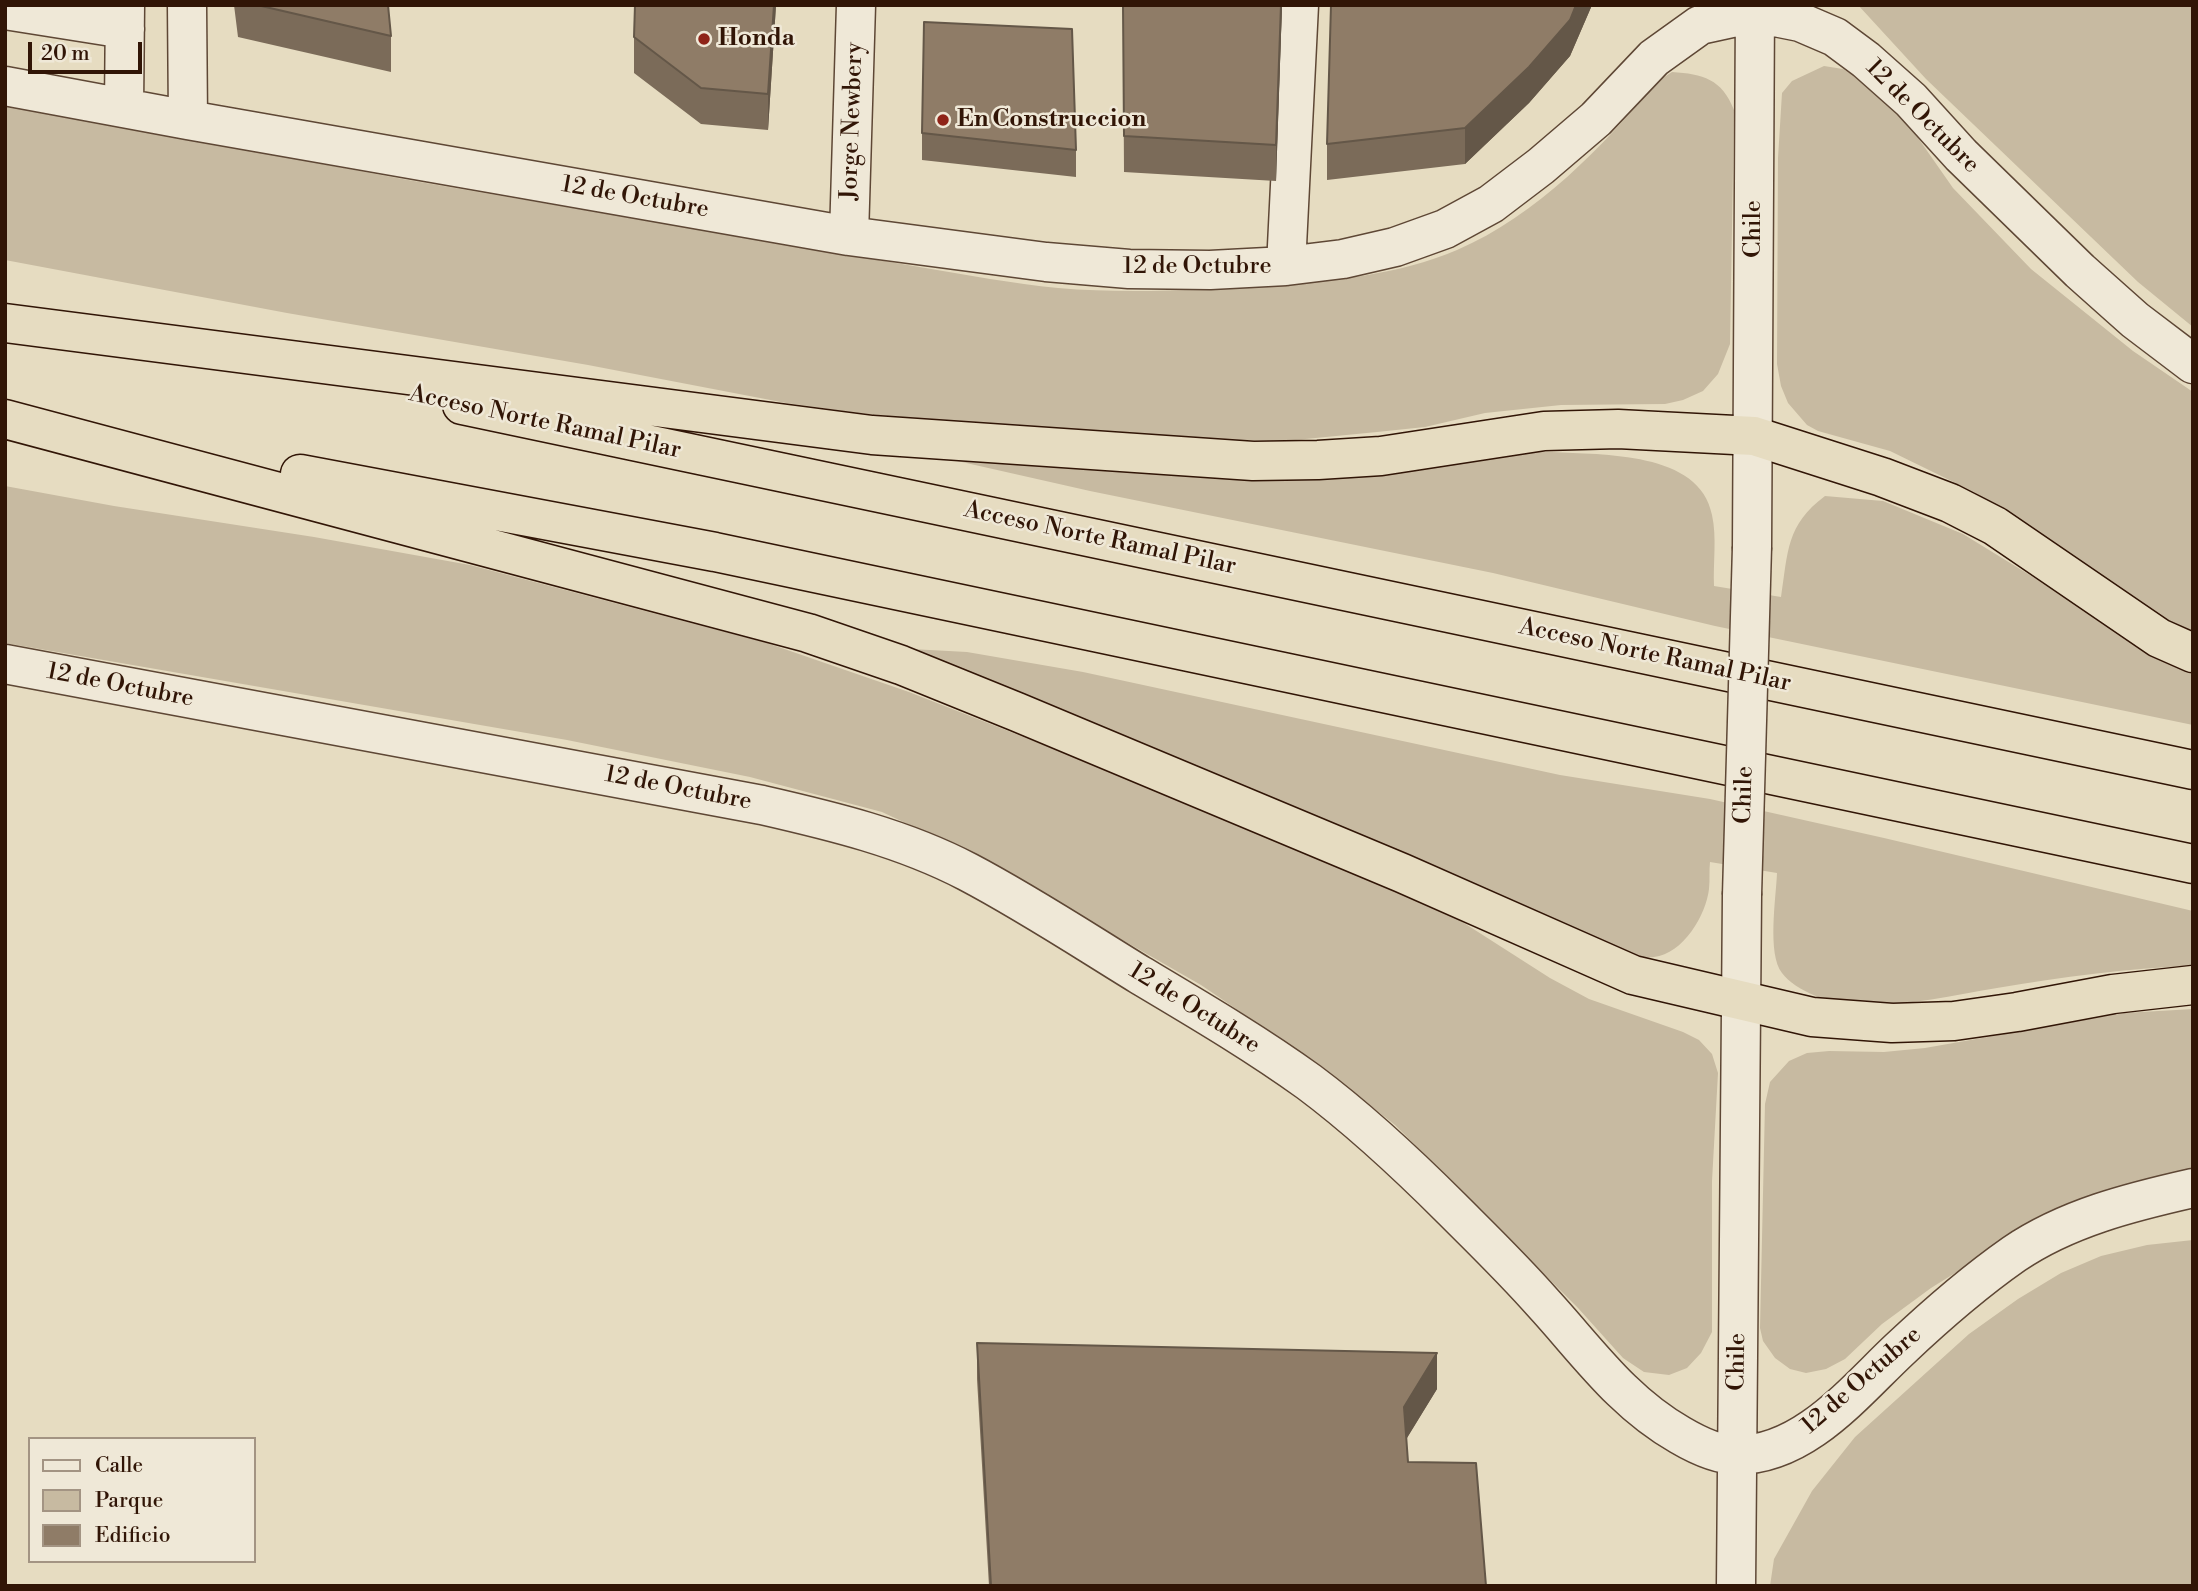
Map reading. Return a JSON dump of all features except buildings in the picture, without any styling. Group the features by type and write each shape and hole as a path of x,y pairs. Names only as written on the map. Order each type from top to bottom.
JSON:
{"highway":[{"path":"5,323 872,435 1253,461 1381,456 1445,444 1556,430 1618,429 1754,436 1882,477 1950,503 1995,526 2158,638 2193,653"},
{"name":"Acceso Norte Ramal Pilar","path":"5,323 418,396 2193,769"},
{"path":"5,419 715,552 2193,864"},
{"path":"5,419 808,633 901,665 1030,718 1402,873 1633,975 1812,1017 1905,1023 1954,1021 2113,994 2193,985"}],"street":[{"path":"187,5 188,120"},
{"name":"Jorge Newbery","path":"849,236 856,5"},
{"path":"1286,266 1299,5"},
{"path":"5,9 125,17 124,108"},
{"name":"12 de Octubre","path":"5,86 849,236 1046,262 1129,269 1210,270 1286,266 1343,258 1395,247 1446,229 1491,204 1542,166 1596,119 1654,58 1700,24 1755,9 1800,22 1835,37 1866,60 1911,100 1961,155 2080,271 2135,320 2193,364"},
{"name":"Chile","path":"1736,1586 1742,895 1754,436 1755,9"},
{"name":"12 de Octubre","path":"5,664 762,805 842,824 891,840 966,871 1240,1036 1311,1084 1421,1178 1544,1303 1605,1376 1633,1403 1663,1426 1717,1452 1737,1455 1767,1451 1790,1442 1815,1426 1964,1292 2017,1252 2054,1231 2096,1214 2193,1188"}],"green space":[{"path":"1858,5 2193,5 2193,327 2138,282 1926,79"},
{"path":"1824,66 1843,69 1872,87 1909,125 1953,188 2031,269 2133,351 2193,392 2193,638 1974,492 1890,451 1818,431 1807,425 1788,403 1781,386 1777,364 1778,158 1782,93 1792,81"},
{"path":"1672,72 1693,74 1710,80 1724,91 1734,110 1730,344 1718,374 1703,391 1665,404 1561,405 1485,413 1425,427 1285,441 1213,440 939,421 786,403 5,260 5,105 408,180 1041,286 1084,290 1164,291 1341,279 1389,271 1435,259 1487,235 1515,218 1567,177 1658,81"},
{"path":"1552,452 1621,456 1669,468 1689,479 1704,494 1712,515 1715,541 1714,586 1781,597 1791,540 1803,518 1825,496 1883,501 1963,534 2121,635 2193,669 2193,725 1715,626 1493,573 1090,491 922,453"},
{"path":"5,486 470,565 767,643 909,692 1411,894 1589,999 1683,1032 1699,1040 1712,1054 1718,1073 1712,1181 1712,1332 1701,1353 1687,1368 1669,1375 1644,1372 1623,1358 1578,1308 1395,1125 1320,1066 1201,985 974,855 882,812 750,777 567,740 5,643"},
{"path":"911,649 967,652 1083,672 1560,775 1710,799 2193,911 2193,966 2070,977 1908,1003 1854,1005 1835,1002 1815,995 1788,980 1777,964 1774,911 1777,873 1710,862 1707,899 1691,932 1665,954 1637,956"},
{"path":"2193,1009 2193,1171 2008,1240 1931,1288 1882,1324 1845,1359 1826,1369 1806,1373 1790,1369 1775,1358 1763,1341 1760,1328 1765,1104 1770,1082 1789,1061 1807,1053 1884,1052 1925,1048 2124,1013"},
{"path":"2193,1240 2193,1586 1770,1586 1774,1559 1812,1491 1855,1437 1969,1334 2061,1273 2101,1256 2147,1245"}],"place":[{"name":"Honda","path":"704,39"},
{"name":"En Construccion","path":"943,120"}]}
